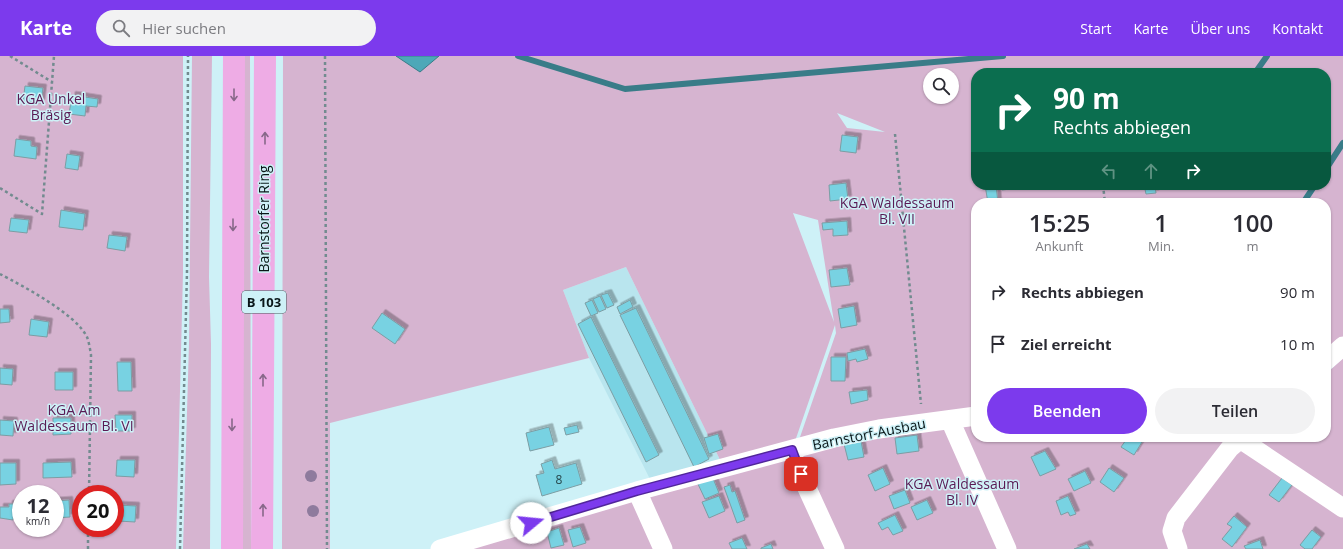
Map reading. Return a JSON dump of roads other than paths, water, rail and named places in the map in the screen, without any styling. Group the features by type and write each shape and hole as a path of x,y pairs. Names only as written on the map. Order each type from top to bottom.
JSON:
{"highway":[{"name":"B 103","path":"232,549 234,56"},
{"name":"Barnstorfer Ring","path":"262,549 265,56"}],"lane":[{"path":"1331,357 1343,346"},
{"name":"Barnstorf-Ausbau","path":"440,549 488,543 637,491 834,438 922,423 971,417"},
{"path":"950,420 1007,549"},
{"path":"1178,549 1172,531 1176,518 1235,442"},
{"path":"1245,442 1343,508"},
{"path":"792,450 795,462 835,549"},
{"path":"637,491 663,549"}],"water":[{"path":"396,56 439,56 420,72"}],"waterway":[{"path":"518,56 625,89 1003,56"},
{"path":"1259,68 1267,56"},
{"path":"1331,161 1343,143"},
{"path":"1306,198 1312,190"}],"park label":[{"name":"KGA Unkel Bräsig","path":"51,108"},
{"name":"KGA Waldessaum Bl. VII","path":"897,212"},
{"name":"KGA Am Waldessaum Bl. VI","path":"74,418"},
{"name":"KGA Waldessaum Bl. IV","path":"962,492"}]}
